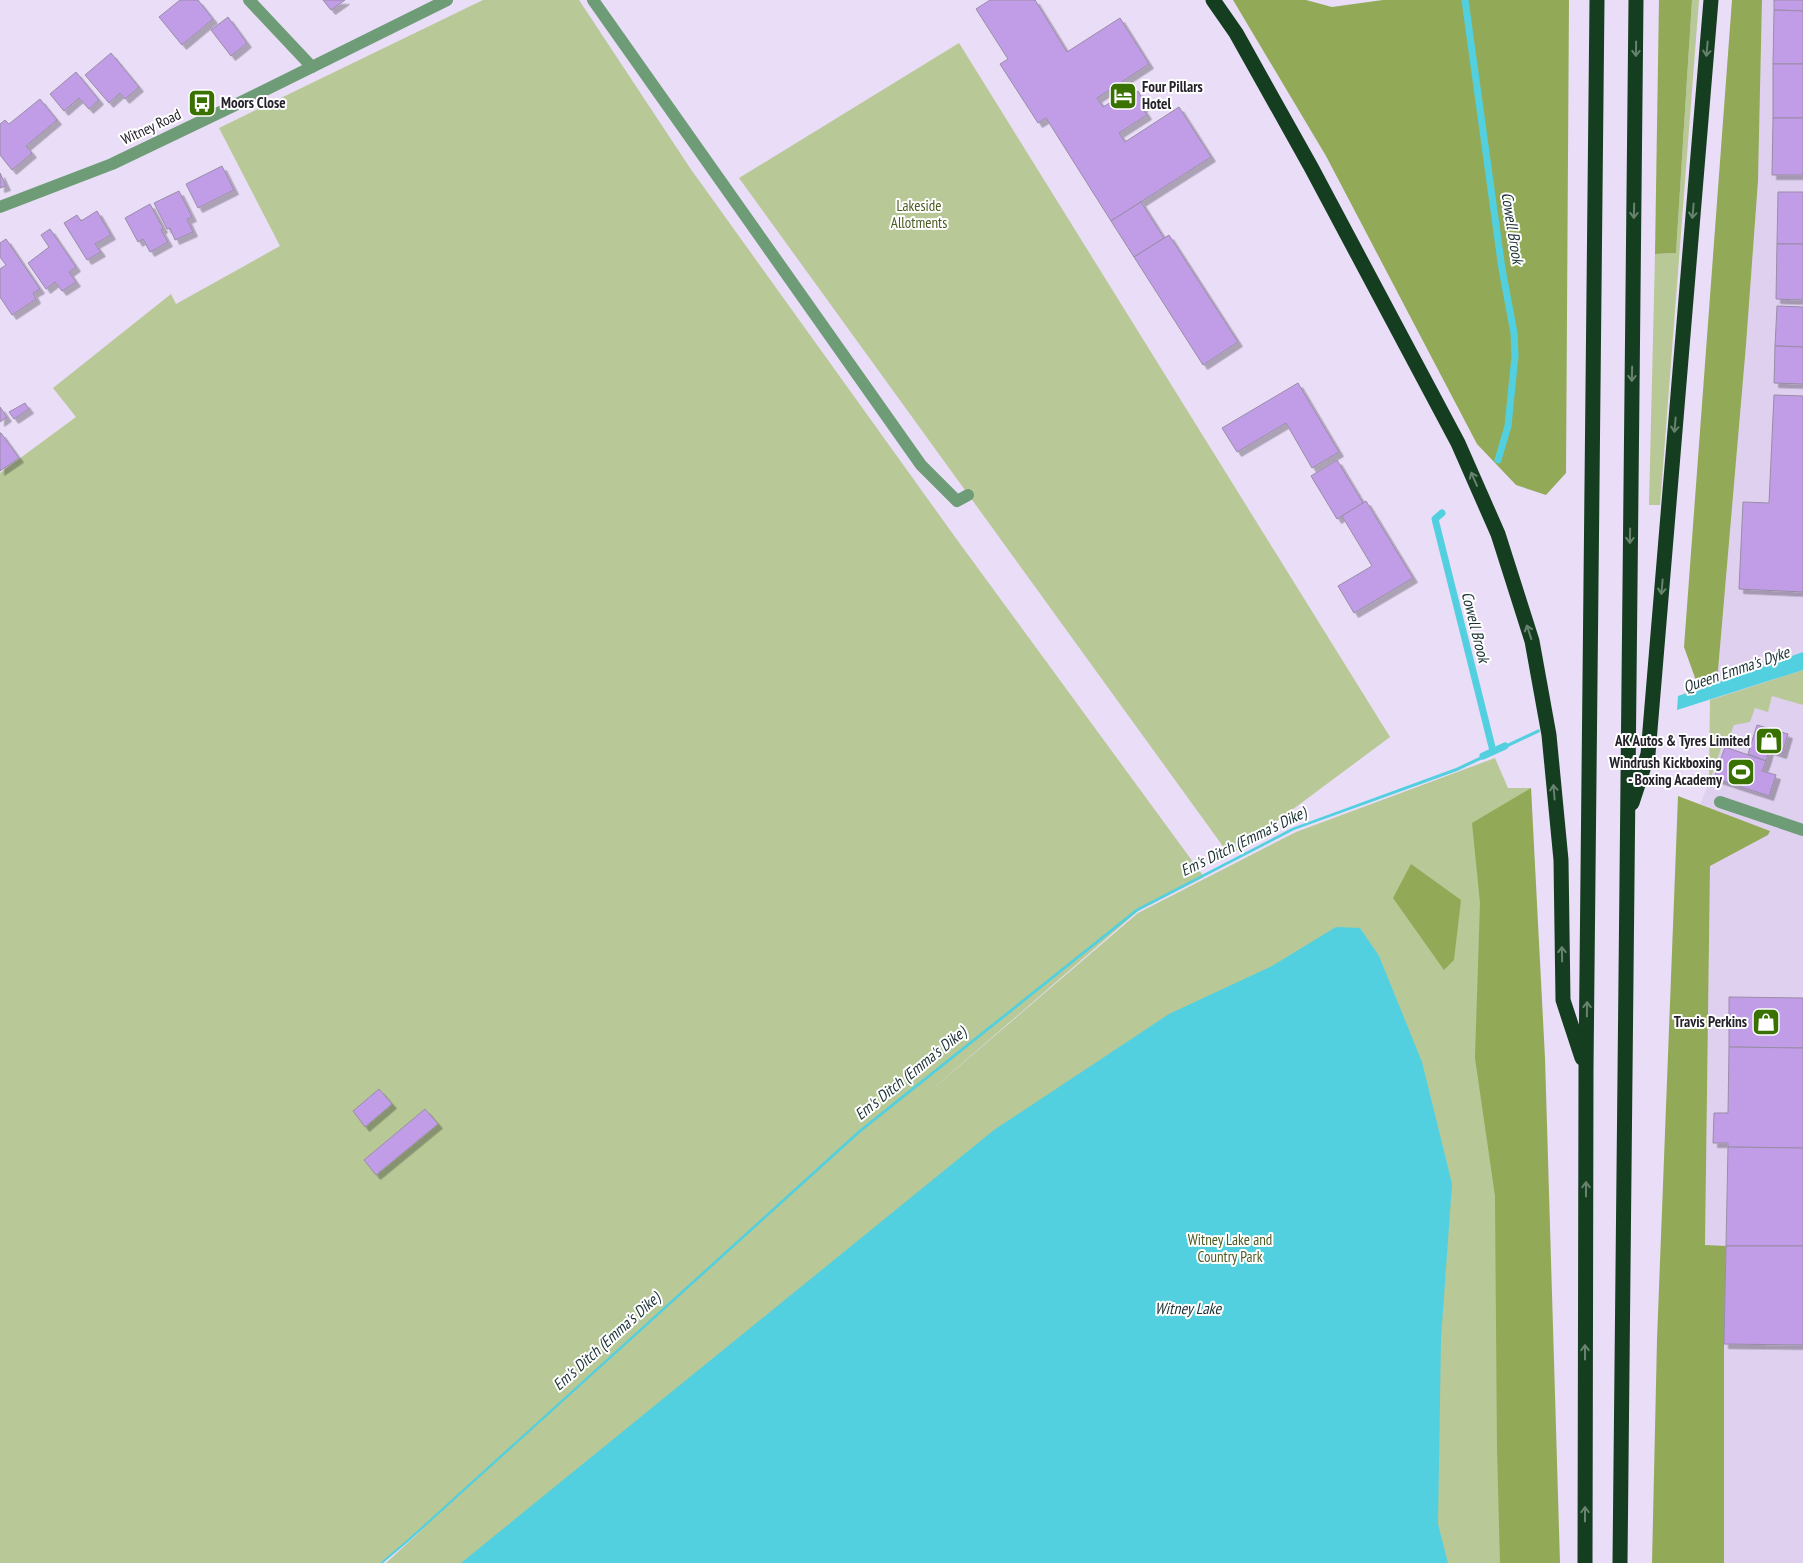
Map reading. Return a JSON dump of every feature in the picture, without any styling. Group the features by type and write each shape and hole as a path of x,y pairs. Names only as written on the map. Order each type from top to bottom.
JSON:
{"highway":[{"path":"1213,0 1236,33 1458,443 1498,534 1532,641 1549,735 1561,860 1563,1000 1586,1069"},
{"path":"1584,1563 1586,1069 1597,0"},
{"path":"1620,1563 1636,0"},
{"path":"1627,820 1648,754 1711,0"}],"street":[{"path":"249,0 312,67"},
{"name":"Witney Road","path":"0,207 112,164 447,0"},
{"path":"593,0 921,465 957,501 968,495"},
{"path":"1720,802 1803,830"}],"shaded area":[{"path":"1762,0 1803,0 1803,652 1717,682 1758,181"},
{"path":"1803,670 1803,1563 1724,1563 1726,1246 1705,1246 1710,866 1768,835 1700,804 1709,783 1710,700"}],"green space":[{"name":"Witney Lake and Country Park","path":"483,0 579,0 690,168 955,537 1204,877 1138,911 914,1105 1138,913 1296,832 1495,758 1508,788 1531,788 1553,1563 386,1563 424,1528 381,1563 0,1563 0,473 76,417 53,388 171,294 176,304 280,246 219,128"},
{"path":"1233,0 1306,0 1332,7 1383,0 1569,0 1566,473 1546,495 1516,485 1477,444 1326,156"},
{"path":"1659,0 1692,0 1676,253 1655,254"},
{"path":"1692,0 1699,0 1660,505 1649,505 1655,254 1676,253"},
{"path":"1732,0 1762,0 1758,181 1717,682 1699,689 1684,647"},
{"name":"Lakeside Allotments","path":"959,43 1390,737 1230,856 739,178"},
{"path":"1803,670 1803,705 1772,696 1768,712 1755,708 1750,722 1734,725 1727,743 1723,743 1709,783 1710,700"},
{"path":"1531,788 1545,1058 1560,1563 1500,1563 1495,1196 1475,1058 1480,903 1472,823"},
{"path":"1678,796 1770,831 1768,835 1710,866 1705,1245 1726,1246 1724,1563 1652,1563 1657,1340"},
{"path":"1411,864 1461,900 1454,960 1444,970 1393,898"}],"water":[{"path":"1803,652 1803,670 1677,710 1678,696"},
{"path":"1539,729 1540,732 1457,771 1294,830 1138,911 861,1132 408,1542 383,1563 380,1563 859,1130 1136,909 1292,828 1456,768"},
{"name":"Witney Lake","path":"1336,927 1360,928 1379,956 1422,1062 1452,1184 1441,1338 1438,1524 1448,1563 461,1563 994,1130 1169,1014 1272,966"}],"building":[{"path":"180,0 198,0 213,19 182,45 159,17"},
{"path":"323,0 345,0 331,10"},
{"path":"990,0 1035,0 1067,52 1120,18 1149,64 1097,98 1103,107 1131,90 1134,94 1138,91 1146,105 1142,107 1147,115 1119,133 1125,142 1179,107 1211,157 1111,221 1046,118 1038,123 1000,64 1008,59 976,9"},
{"path":"1774,0 1803,0 1803,11 1774,10"},
{"path":"1774,10 1803,11 1803,64 1773,64"},
{"path":"228,17 247,43 231,56 211,30"},
{"path":"111,53 139,87 125,99 120,93 109,103 85,75"},
{"path":"1773,64 1803,64 1803,118 1773,118"},
{"path":"76,72 99,100 89,109 79,98 64,111 50,94"},
{"path":"40,99 57,120 26,146 32,153 12,170 0,155 0,124 5,120 9,124"},
{"path":"1773,118 1803,118 1803,175 1772,175"},
{"path":"222,166 234,190 198,208 186,184"},
{"path":"0,173 6,186 0,188"},
{"path":"179,191 192,217 187,219 193,232 175,240 170,228 167,229 154,203"},
{"path":"1778,192 1803,192 1803,244 1777,244"},
{"path":"1141,202 1164,238 1134,257 1111,221"},
{"path":"150,204 168,242 150,252 143,239 138,242 125,218"},
{"path":"97,211 111,235 95,244 101,252 87,260 64,223 77,215 81,221"},
{"path":"50,229 76,267 69,272 76,282 62,291 55,282 46,289 28,263 49,247 41,235"},
{"path":"1169,235 1238,342 1203,365 1134,257"},
{"path":"6,239 40,289 33,293 36,299 12,315 0,297 0,269 6,265 0,257 0,243"},
{"path":"1777,244 1803,244 1803,300 1776,299"},
{"path":"1777,306 1803,307 1803,347 1775,346"},
{"path":"1775,346 1803,347 1803,384 1774,383"},
{"path":"1298,383 1339,452 1312,468 1286,423 1237,452 1222,428"},
{"path":"1774,395 1803,396 1803,592 1739,589 1743,502 1769,503"},
{"path":"25,403 29,409 14,419 9,412"},
{"path":"0,407 7,417 0,422"},
{"path":"0,433 19,458 0,471"},
{"path":"1337,460 1363,503 1337,519 1311,476"},
{"path":"1366,501 1413,578 1354,613 1338,586 1372,566 1342,516"},
{"name":"AK Autos & Tyres Limited","path":"1757,725 1788,734 1782,754 1769,750 1766,761 1748,754"},
{"name":"Windrush Kickboxing - Boxing Academy","path":"1725,747 1766,761 1762,771 1776,775 1769,796 1714,778"},
{"name":"Travis Perkins","path":"1729,997 1803,998 1803,1048 1729,1047"},
{"path":"1729,1047 1803,1048 1803,1148 1728,1147 1728,1143 1713,1143 1714,1113 1728,1113"},
{"path":"379,1089 392,1104 365,1127 353,1111"},
{"path":"425,1109 438,1124 376,1175 364,1160"},
{"path":"1728,1147 1803,1148 1803,1246 1726,1246"},
{"path":"1726,1246 1803,1246 1803,1345 1724,1344"}],"waterway":[{"name":"Cowell Brook","path":"1465,0 1502,269 1514,333 1515,356 1508,426 1498,460"},
{"name":"Cowell Brook","path":"1442,513 1435,519 1493,751"},
{"name":"Em's Ditch (Emma's Dike)","path":"1483,756 1505,746"}],"place":[{"name":"Four Pillars Hotel","path":"1123,96"},
{"name":"Moors Close","path":"202,103"},
{"name":"AK Autos & Tyres Limited","path":"1769,741"},
{"name":"Windrush Kickboxing - Boxing Academy","path":"1741,772"},
{"name":"Travis Perkins","path":"1766,1022"}],"water label":[{"name":"Queen Emma's Dyke","path":"1736,669"}]}
